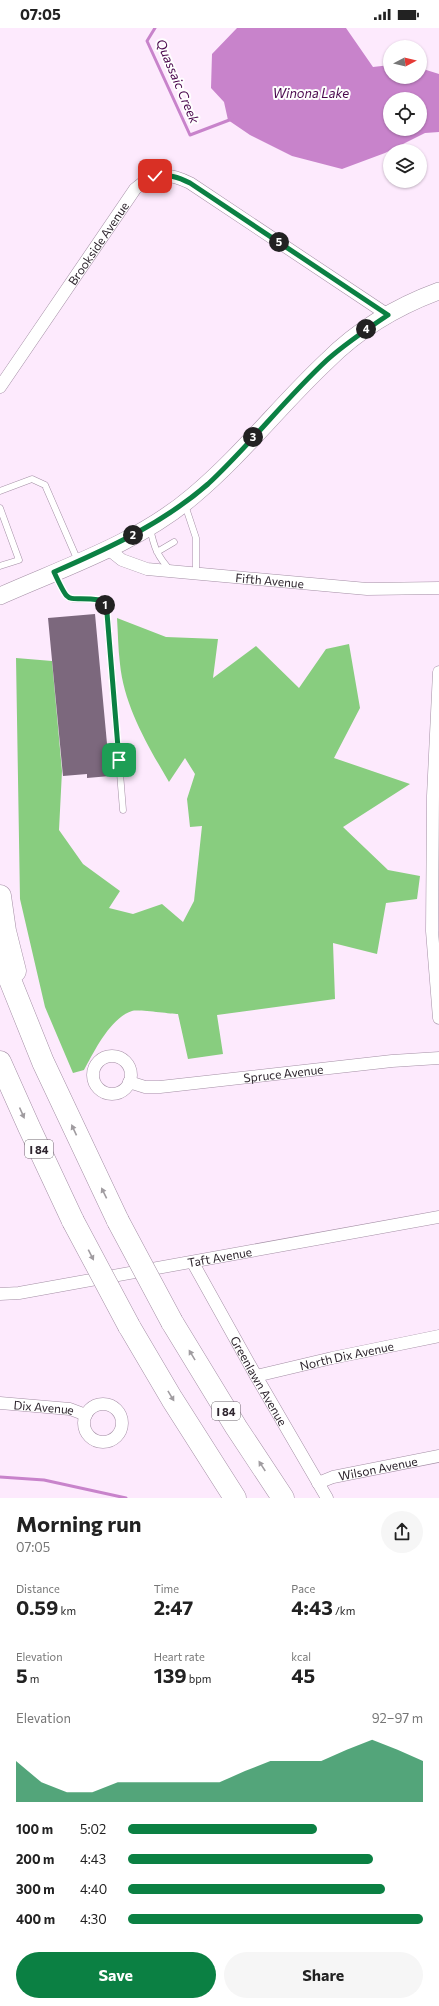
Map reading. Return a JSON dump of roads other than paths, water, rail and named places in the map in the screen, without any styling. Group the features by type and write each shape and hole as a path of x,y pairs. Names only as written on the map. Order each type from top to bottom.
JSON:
{"highway":[{"path":"0,896 10,955 43,1062"},
{"name":"I 84","path":"0,955 43,1062 118,1221 172,1322 236,1427 283,1498"},
{"name":"I 84","path":"2,1067 73,1221 129,1326 176,1406 235,1498"}],"main road":[{"path":"0,596 108,548 150,526 184,503 226,466 327,360 366,329 388,315 439,291"}],"street":[{"name":"Brookside Avenue","path":"0,386 135,188 144,180 165,174 178,177 190,183 388,315"},
{"name":"Fifth Avenue","path":"108,548 122,560 134,566 172,572 367,589 439,588"},
{"path":"439,672 437,720 436,899 432,931 439,1018"},
{"name":"Spruce Avenue","path":"129,1082 145,1087 160,1087 392,1060 439,1058"},
{"name":"Taft Avenue","path":"0,1294 19,1293 193,1263 439,1217"},
{"name":"Greenlawn Avenue","path":"193,1263 256,1376 327,1498"},
{"name":"North Dix Avenue","path":"256,1376 332,1358 439,1336"},
{"name":"Dix Avenue","path":"0,1403 70,1409 86,1415"},
{"name":"Wilson Avenue","path":"318,1483 333,1478 439,1456"}],"lane":[{"path":"0,491 32,479 45,485 78,561"},
{"path":"184,503 194,530 197,549 196,574"},
{"path":"0,508 19,560 0,566"},
{"path":"150,526 160,559 172,572"},
{"path":"187,534 194,530"},
{"path":"157,552 174,542"},
{"path":"54,572 65,595 71,600 100,600 105,605 107,613 123,810"}],"water":[{"name":"Winona Lake","path":"237,28 346,28 373,67 383,66 383,84 427,84 427,70 439,74 439,132 427,133 427,92 383,92 383,136 419,136 403,144 383,144 383,154 342,169 292,156 250,135 228,120 224,102 211,88 212,54"}],"waterway":[{"name":"Quassaic Creek","path":"155,28 147,41 190,135 232,119"},
{"path":"0,1477 44,1480 126,1498"}]}
